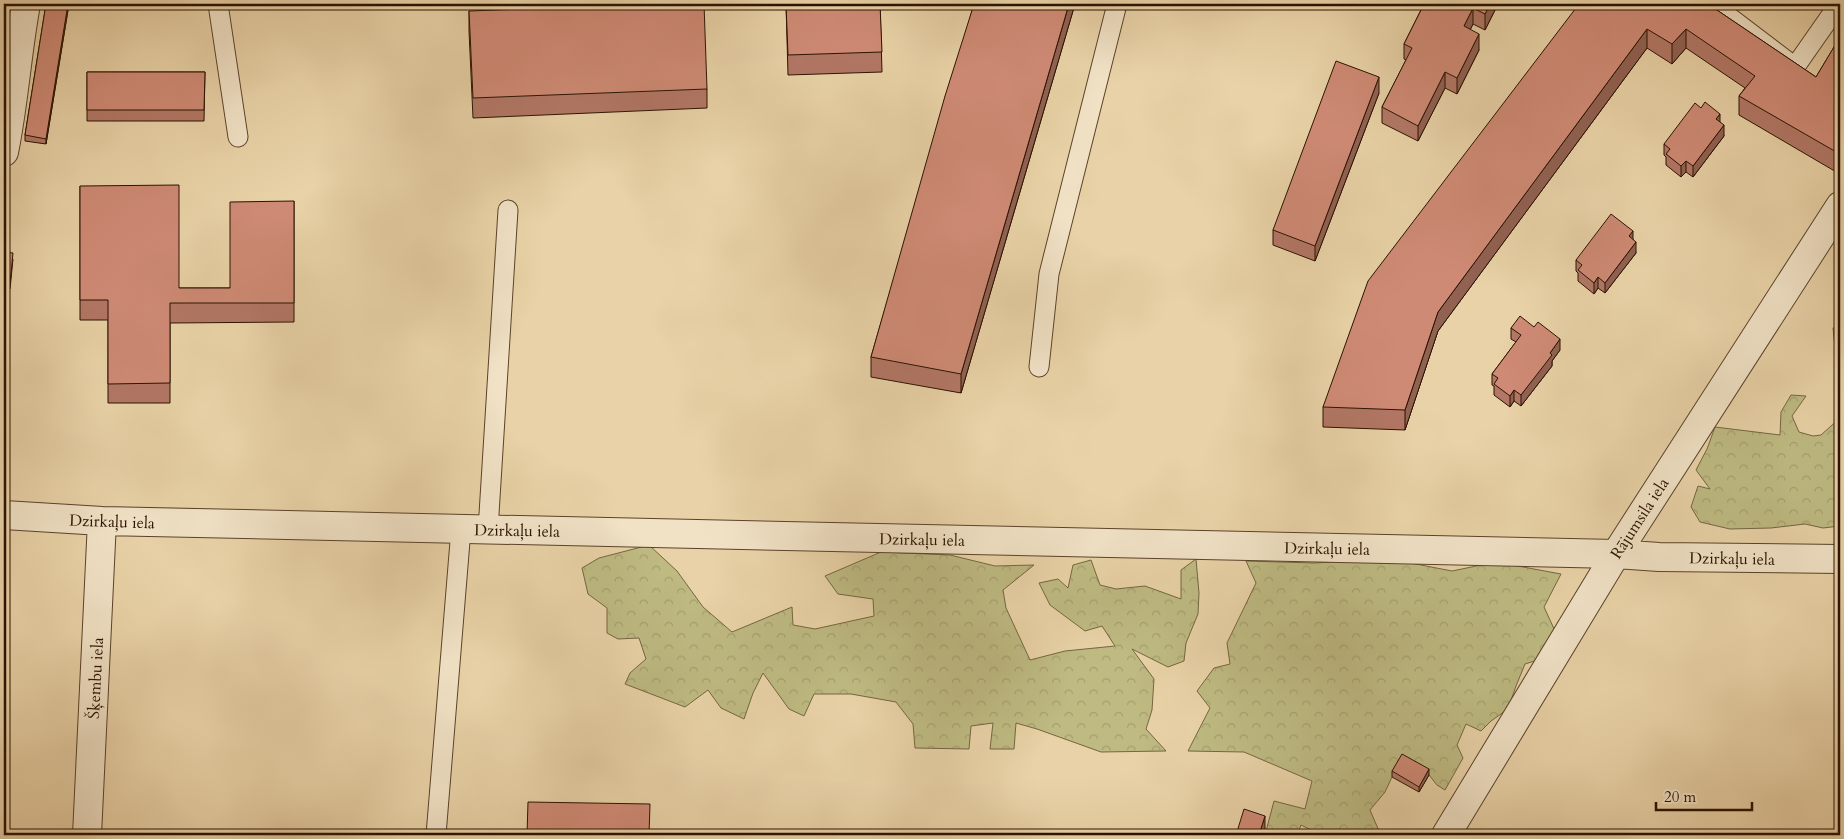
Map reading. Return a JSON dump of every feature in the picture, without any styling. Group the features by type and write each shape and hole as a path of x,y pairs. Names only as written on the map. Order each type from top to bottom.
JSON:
{"street":[{"path":"4,152 9,125 11,44 26,4"},
{"name":"Rājumsila iela","path":"1446,835 1616,554 1840,206"},
{"name":"Dzirkaļu iela","path":"4,516 102,521 1616,554 1659,557 1840,559"},
{"name":"Šķembu iela","path":"88,835 102,521"}],"lane":[{"path":"218,4 238,137"},
{"path":"1039,367 1049,274 1118,4"},
{"path":"1712,4 1795,67 1839,4"},
{"path":"488,530 508,210"},
{"path":"436,835 461,529"}],"green space":[{"path":"1840,325 1840,380 1838,377 1833,328"},
{"path":"1791,395 1806,396 1792,416 1799,432 1813,436 1821,435 1840,418 1840,526 1823,528 1805,524 1771,528 1730,529 1700,522 1691,507 1698,486 1710,489 1696,470 1707,449 1715,427 1780,435 1781,412"},
{"path":"649,545 677,571 703,607 732,632 792,607 793,625 815,629 874,616 873,599 838,594 825,576 881,552 950,555 995,566 1034,565 1003,590 1006,608 1030,660 1065,651 1115,646 1102,626 1085,631 1050,605 1039,583 1058,579 1068,588 1073,565 1091,560 1100,585 1116,589 1145,586 1181,599 1181,570 1196,559 1199,593 1198,614 1186,643 1184,661 1168,667 1132,649 1154,679 1152,710 1146,729 1166,751 1101,752 1016,723 1014,749 990,749 993,723 971,726 969,749 915,748 913,724 896,702 851,694 814,694 804,716 789,709 763,673 753,693 744,719 721,708 708,690 685,707 625,684 630,673 646,659 639,638 618,639 607,633 607,608 588,594 582,568 599,558"},
{"path":"1390,559 1452,571 1496,562 1561,574 1544,607 1555,631 1541,659 1525,664 1508,709 1481,731 1466,724 1457,745 1463,758 1445,790 1437,785 1429,775 1402,760 1385,792 1370,810 1379,831 1375,835 1351,835 1340,829 1321,835 1301,825 1297,835 1265,835 1274,801 1305,809 1312,781 1244,752 1188,751 1210,708 1197,691 1214,668 1230,664 1227,643 1256,583 1246,561 1314,563"}],"building":[{"path":"46,4 68,4 46,139 25,135"},
{"path":"704,4 707,89 473,98 469,11"},
{"path":"786,4 880,4 882,52 788,55"},
{"path":"974,4 1069,4 961,374 871,357 945,96"},
{"path":"1424,4 1490,4 1485,14 1473,8 1464,26 1479,34 1457,78 1445,72 1418,126 1382,107 1412,48 1404,44"},
{"path":"1579,4 1708,4 1816,77 1840,37 1840,150 1838,153 1739,96 1755,76 1686,29 1672,44 1647,29 1438,312 1405,410 1323,407 1368,281"},
{"path":"1336,61 1379,77 1315,246 1273,230"},
{"path":"87,72 205,72 204,110 87,110"},
{"path":"1705,102 1720,114 1716,119 1724,125 1693,166 1686,161 1681,166 1666,154 1670,149 1664,144 1695,103 1701,108"},
{"path":"179,185 179,288 230,288 230,202 294,201 294,303 170,303 170,383 108,384 108,300 80,300 80,186"},
{"path":"1611,214 1633,231 1629,236 1636,242 1605,283 1598,277 1594,283 1578,270 1582,265 1576,260"},
{"path":"4,252 13,253 10,284 4,283"},
{"path":"1520,316 1534,327 1538,322 1560,339 1550,353 1552,355 1521,395 1514,390 1510,396 1494,384 1498,378 1492,374 1521,335 1511,328"},
{"path":"1402,754 1429,769 1419,787 1392,771"},
{"path":"528,802 650,804 649,835 527,835"},
{"path":"1244,809 1265,816 1259,835 1236,835"}]}
